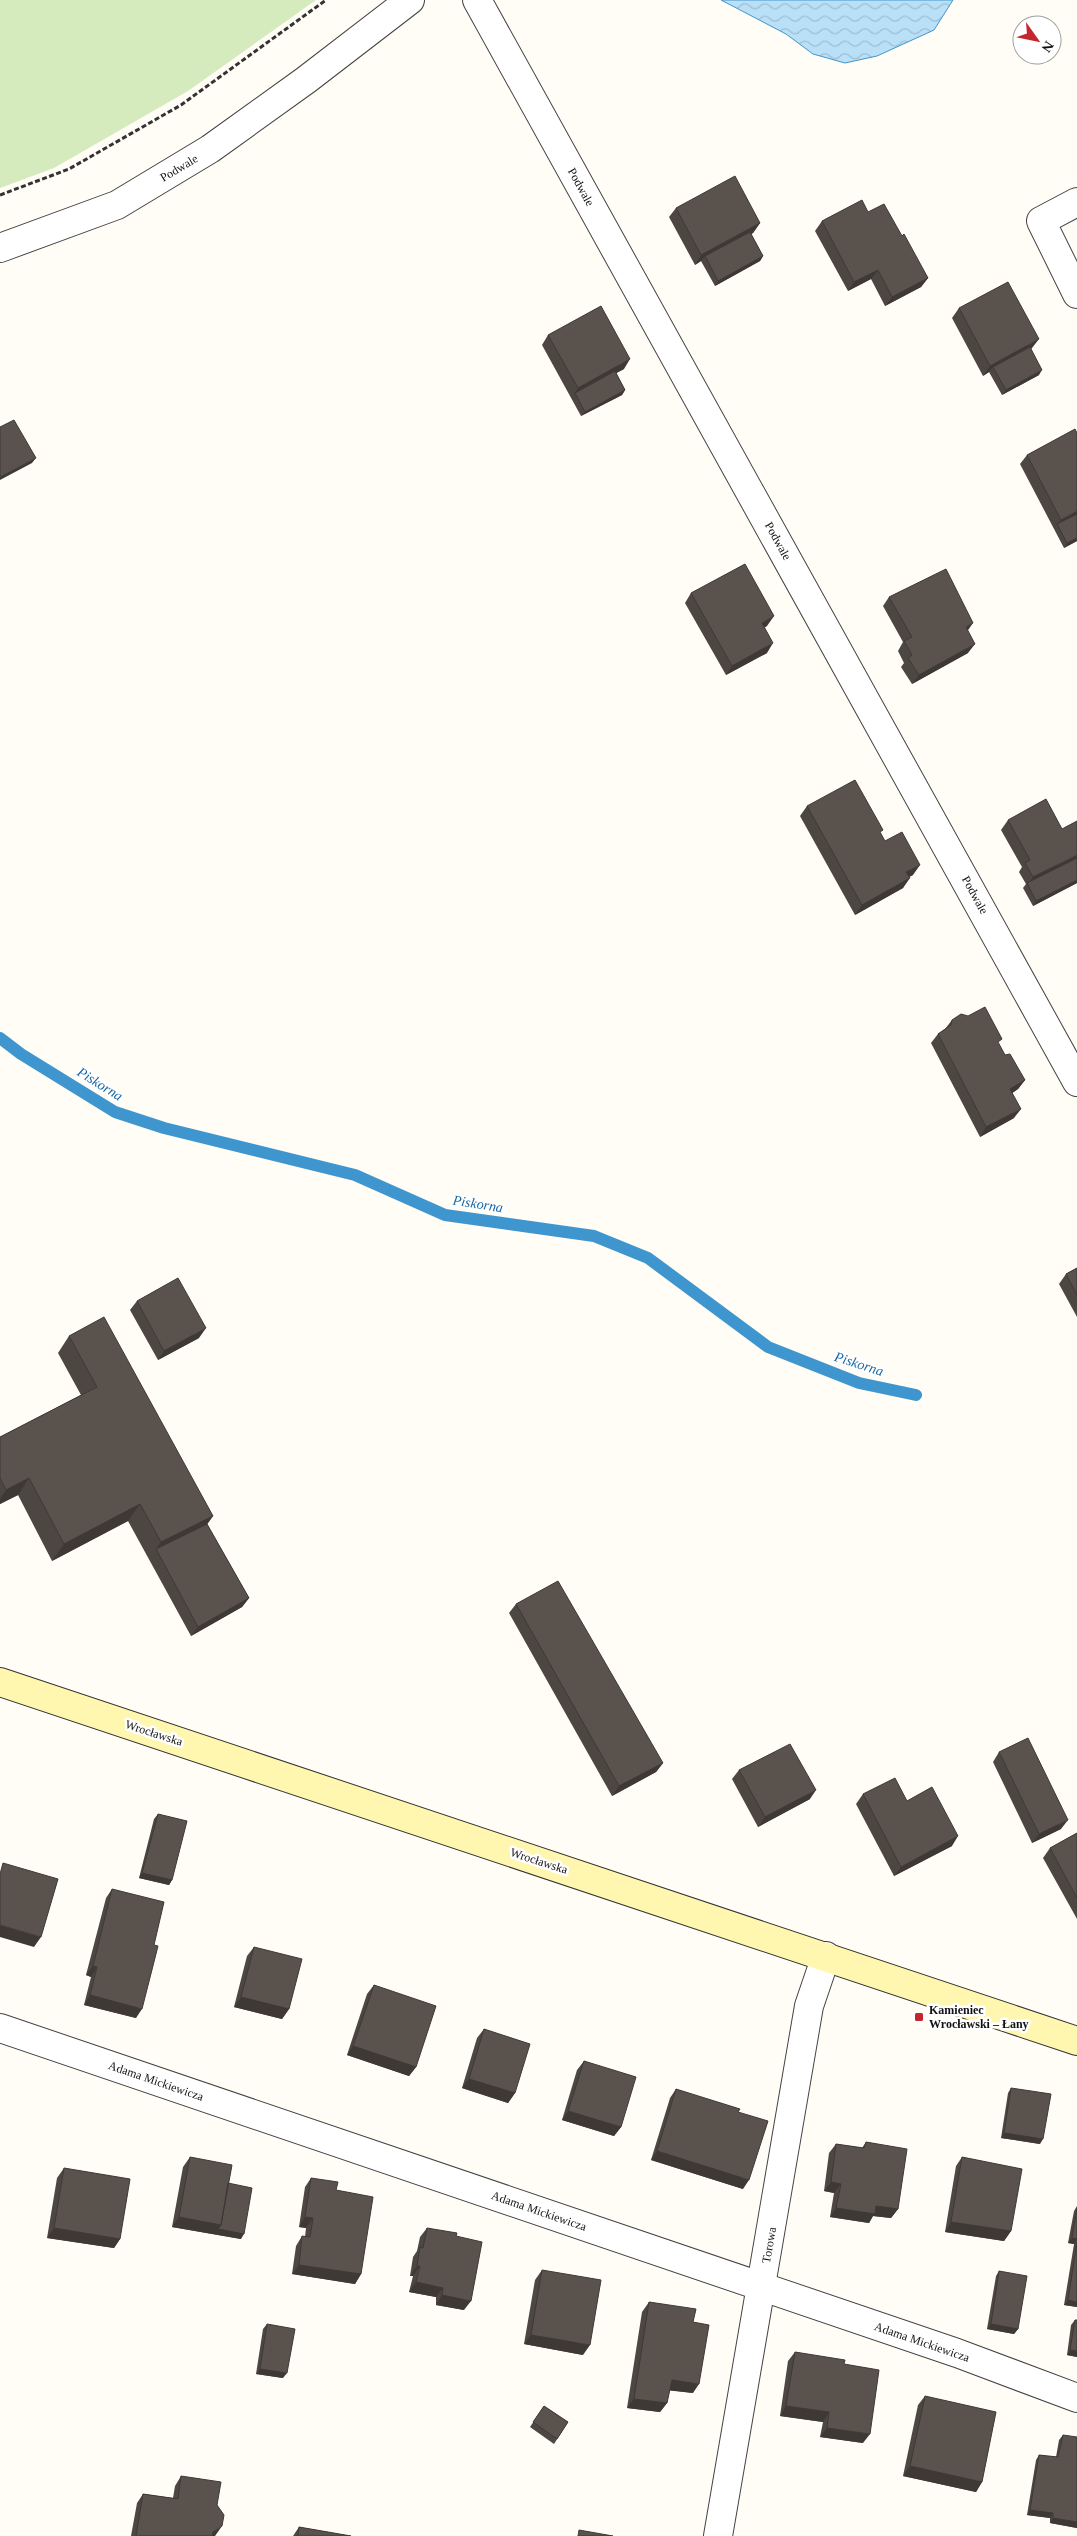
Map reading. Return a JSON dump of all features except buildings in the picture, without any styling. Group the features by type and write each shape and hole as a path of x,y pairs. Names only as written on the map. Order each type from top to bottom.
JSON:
{"main road":[{"name":"Wrocławska","path":"0,1682 826,1956 1077,2042"}],"street":[{"name":"Podwale","path":"0,248 117,205 151,185 210,149 306,80 410,0"},
{"name":"Podwale","path":"477,0 1077,1082"},
{"path":"1077,202 1041,221 1077,294"},
{"name":"Torowa","path":"718,2536 809,2006 826,1956"},
{"name":"Adama Mickiewicza","path":"0,2028 957,2353 1077,2398"}],"path":[{"path":"0,195 69,169 182,105 326,0"}],"green space":[{"path":"0,0 316,0 188,91 54,168 0,188"}],"water":[{"path":"721,0 953,0 934,30 877,56 845,63 813,54 786,34"}],"waterway":[{"name":"Piskorna","path":"0,1038 21,1054 115,1112 164,1128 355,1175 445,1215 594,1236 648,1258 768,1347 859,1383 916,1395"}],"place":[{"name":"Kamieniec Wrocławski – Łany","path":"919,2017"}]}
